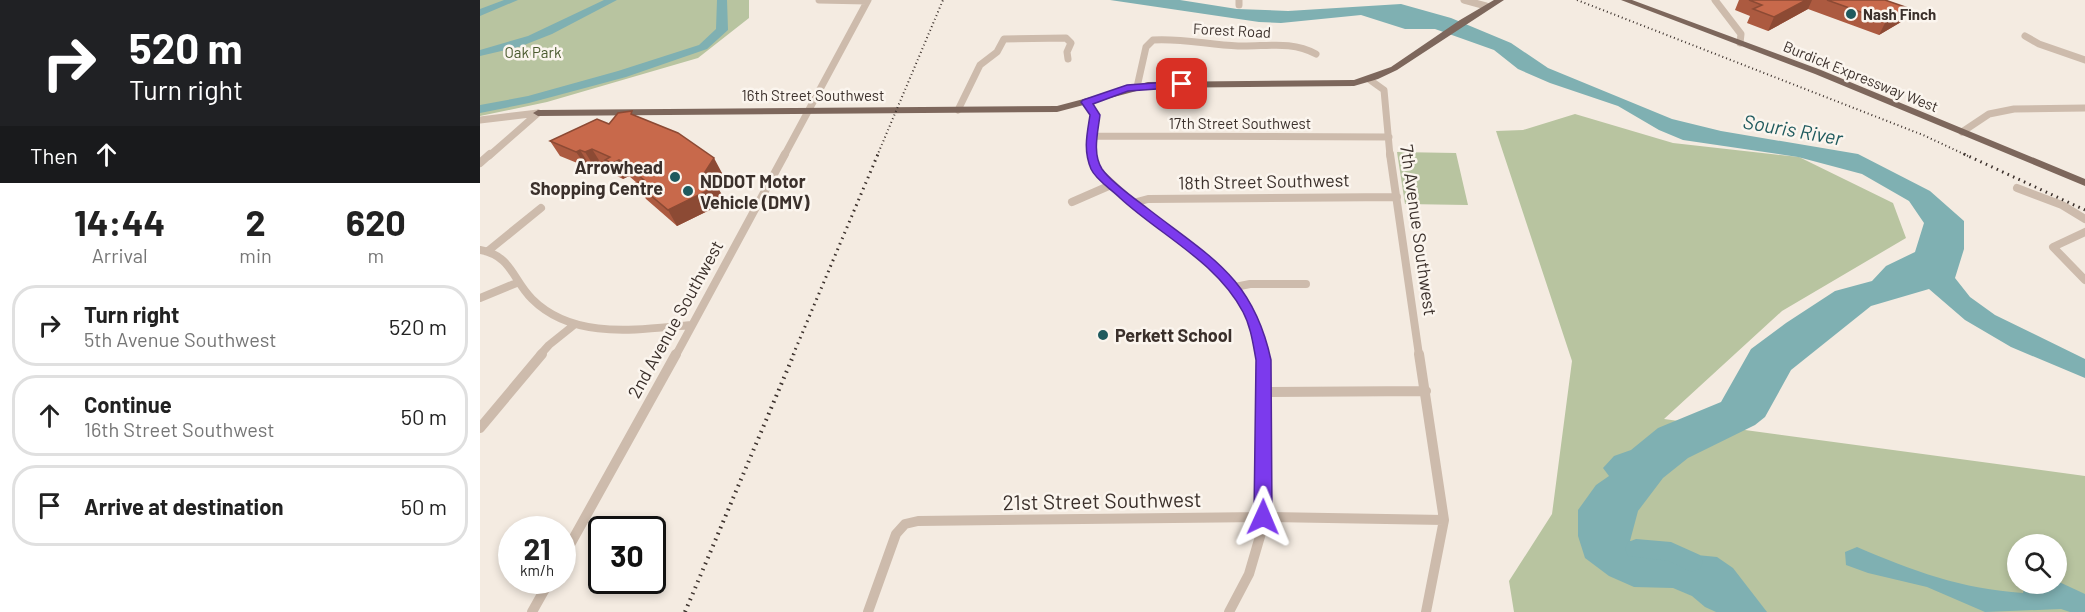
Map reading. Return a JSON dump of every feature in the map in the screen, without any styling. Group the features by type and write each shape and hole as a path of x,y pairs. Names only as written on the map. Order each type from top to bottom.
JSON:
{"main road":[{"path":"1137,87 1162,84 1327,85 1370,80 1413,59 1465,20 1500,0"},
{"name":"Burdick Expressway West","path":"1625,0 1740,43 2085,183"},
{"name":"16th Street Southwest","path":"538,112 1057,109 1137,87"}],"street":[{"path":"819,0 868,0"},
{"name":"2nd Avenue Southwest","path":"576,534 810,110 868,0"},
{"path":"1464,0 1486,6"},
{"path":"1715,0 1740,34 1740,43"},
{"path":"2025,36 2039,44 2085,60"},
{"path":"958,110 980,65 997,52 1004,39 1070,39 1068,59"},
{"name":"Forest Road","path":"1137,87 1146,47 1153,40 1171,39 1238,46 1290,45 1305,48 1316,54"},
{"name":"7th Avenue Southwest","path":"1370,80 1384,90 1444,520 1426,612"},
{"path":"1087,102 1095,115 1090,150 1097,170 1133,203 1217,269 1235,287 1251,314 1258,335 1264,360 1265,392 1263,517 1257,556 1229,612"},
{"path":"1962,132 1989,114 2014,110 2085,108"},
{"path":"480,120 538,112"},
{"path":"480,164 538,112"},
{"name":"17th Street Southwest","path":"1091,136 1389,137"},
{"path":"1072,202 1112,185"},
{"path":"2018,188 2062,205 2085,219"},
{"name":"18th Street Southwest","path":"1133,203 1148,199 1397,196"},
{"path":"484,251 498,245 541,208"},
{"path":"2085,232 2053,247 2085,280"},
{"path":"484,251 510,264 527,294 552,315 574,325 625,330 692,325"},
{"path":"480,298 519,282"},
{"path":"1235,287 1250,284 1305,284"},
{"path":"480,428 549,345 574,325"},
{"path":"1265,392 1426,391"},
{"name":"21st Street Southwest","path":"868,612 896,534 904,524 918,521 1263,517 1444,520"},
{"path":"532,612 542,594"}],"green space":[{"name":"Oak Park","path":"480,0 749,0 749,18 698,58 547,102 480,116"},
{"path":"1575,114 1673,143 1799,157 1893,203 1906,238 1782,311 1664,419 2085,476 2085,612 1514,612 1509,581 1552,514 1572,361 1496,131 1523,130"},
{"path":"1397,152 1456,153 1468,205 1405,204"}],"water":[{"path":"1110,0 1180,0 1237,9 1288,11 1401,4 1451,18 1511,43 1548,68 1672,119 1721,131 1858,154 1930,191 1964,221 1964,249 1955,278 1970,297 1995,315 2085,359 2085,378 2011,347 1965,320 1929,289 1871,306 1791,370 1765,417 1755,425 1688,458 1663,478 1638,511 1630,541 1656,551 1717,557 1733,568 1767,612 1716,612 1705,607 1692,596 1673,588 1634,587 1609,576 1585,558 1578,536 1578,510 1596,485 1609,476 1603,468 1614,456 1631,450 1658,428 1721,402 1751,349 1786,323 1835,291 1872,281 1886,266 1915,252 1924,223 1909,201 1862,174 1798,157 1683,140 1659,130 1618,106 1550,83 1518,69 1494,50 1435,29 1405,29 1361,15 1281,23 1259,22"},
{"path":"1857,547 1938,578 1979,588 2007,592 2007,594 2067,594 2067,586 2085,594 2085,612 2070,612 2061,609 1985,612 1927,587 1868,573 1846,565 1845,552"}],"building":[{"path":"1749,0 1806,0 1774,17 1753,9 1762,5"},
{"path":"1827,0 1885,0 1908,8 1886,21"},
{"name":"Arrowhead Shopping Centre","path":"632,111 631,114 678,133 714,158 703,175 717,186 668,210 636,183 644,180 619,160 613,163 605,160 610,157 592,149 576,152 550,141 597,119 609,124 618,113"}],"waterway":[{"path":"480,13 513,0"},
{"path":"480,53 532,38 564,25 612,0"},
{"path":"480,109 529,99 622,74 703,47 722,30 722,0"},
{"name":"Souris River","path":"1636,549 1671,552 1692,562"}],"railway":[{"path":"877,156 943,0"},
{"path":"1577,0 1923,135 1968,156"},
{"path":"793,355 878,154"},
{"path":"1964,154 2085,210"},
{"path":"685,612 794,354"}],"place":[{"name":"Nash Finch","path":"1851,14"},
{"name":"Arrowhead Shopping Centre","path":"675,177"},
{"name":"NDDOT Motor Vehicle (DMV)","path":"688,191"},
{"name":"Perkett School","path":"1103,335"}],"route":[{"path":"1182,84 1127,88 1087,102 1095,115 1090,150 1097,170 1133,203 1217,269 1242,296 1251,314 1264,360 1263,517"}]}
